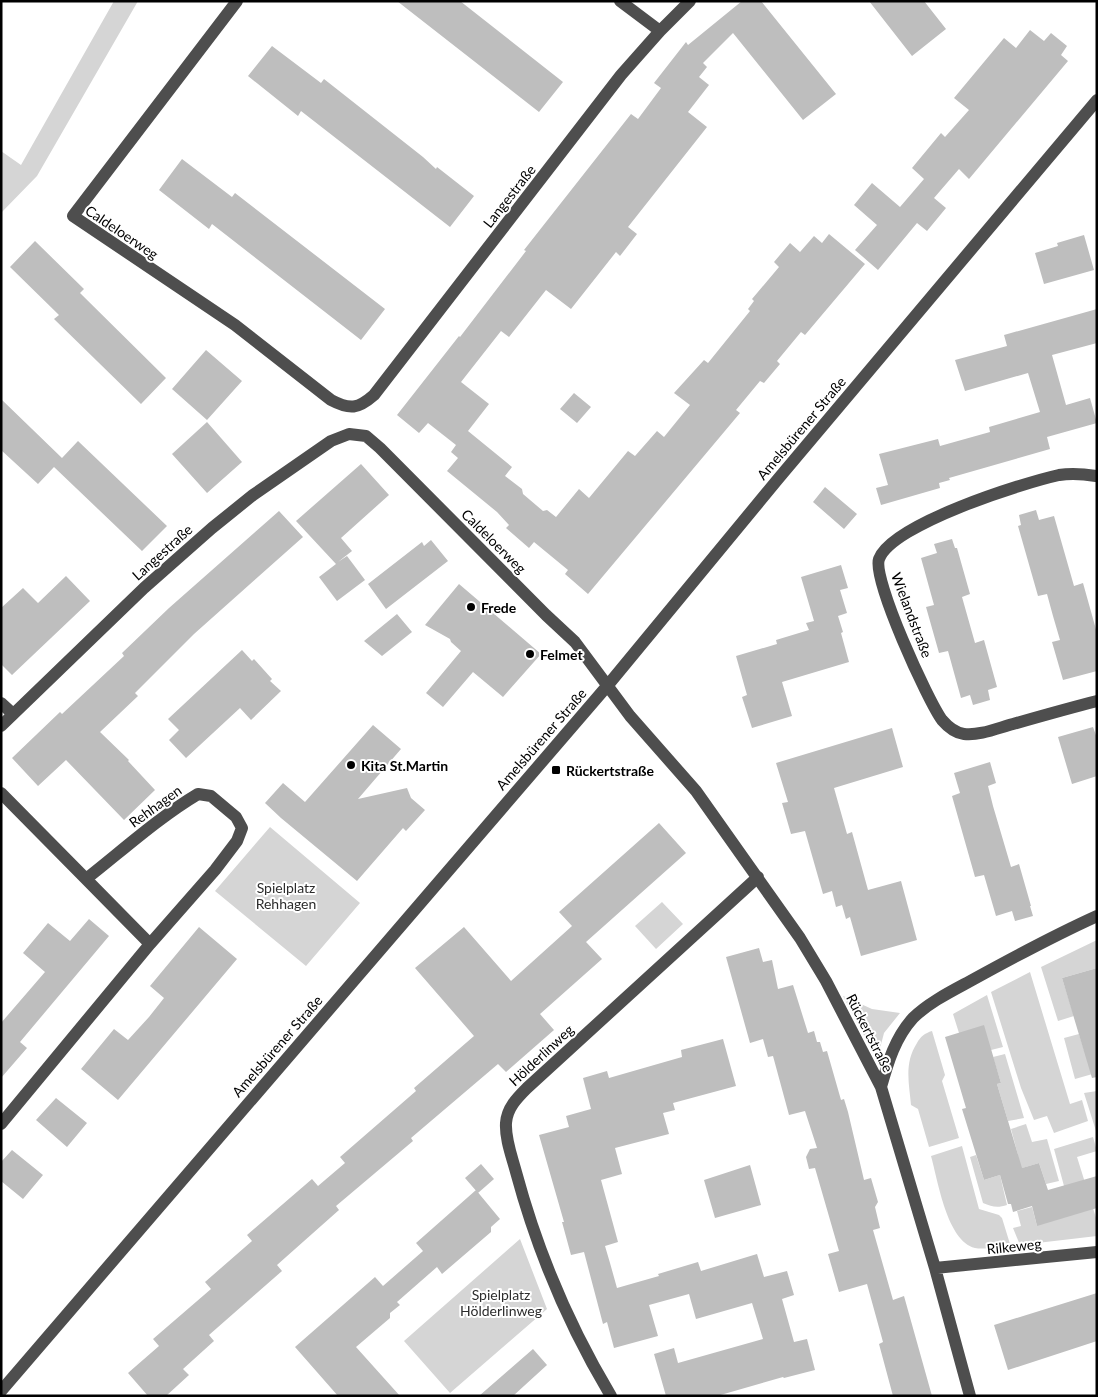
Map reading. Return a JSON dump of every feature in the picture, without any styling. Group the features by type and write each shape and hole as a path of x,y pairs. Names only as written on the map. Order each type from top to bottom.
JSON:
{"street":[{"name":"Caldeloerweg","path":"237,1 72,216 235,325 331,400 353,408"},
{"path":"620,1 660,31"},
{"name":"Langestraße","path":"353,408 364,404 374,395 621,75 690,1"},
{"name":"Amelsbürener Straße","path":"1,1391 608,685 784,472 1097,100"},
{"name":"Caldeloerweg","path":"349,434 366,436 380,448 575,642 608,685"},
{"name":"Langestraße","path":"1,726 144,588 219,522 253,495 331,441 349,434"},
{"name":"Wielandstraße","path":"1097,476 1080,473 1060,475 999,492 950,510 897,540 890,545 879,559 880,576 884,590 910,654 943,721 954,731 966,734 988,730 1097,701"},
{"name":"Rückertstraße","path":"608,685 630,716 696,792 800,938 826,981 881,1087 935,1268 970,1396"},
{"path":"1,703 13,714"},
{"path":"1,794 150,944"},
{"name":"Rehhagen","path":"1,1124 150,944 210,875 237,841 242,828 236,817 211,796 198,794 184,802 86,879"},
{"name":"Hölderlinweg","path":"611,1396 564,1308 544,1259 522,1195 508,1142 506,1122 513,1102 527,1088 758,878"},
{"path":"881,1087 893,1048 913,1018 941,997 1008,960 1097,916"},
{"name":"Rilkeweg","path":"935,1268 1097,1252"}],"green space":[{"path":"114,1 138,1 37,176 1,213 1,151 21,165"},
{"name":"Spielplatz Rehhagen","path":"270,827 360,903 306,966 215,891"},
{"path":"662,902 683,924 656,949 635,926"},
{"path":"1097,940 1097,968 1062,978 1074,1016 1058,1021 1041,967"},
{"path":"1030,972 1070,1104 1082,1100 1088,1121 1054,1133 1047,1116 1034,1120 1021,1088 991,992"},
{"path":"987,995 1003,1047 991,1050 959,1033 953,1014"},
{"path":"843,996 872,1009 900,1013 884,1033 877,1060"},
{"path":"932,1031 945,1075 942,1081 959,1138 929,1147 918,1109 911,1105 908,1073 910,1058 917,1043 923,1036"},
{"path":"1079,1034 1084,1050 1096,1073 1075,1079 1064,1038"},
{"path":"1005,1054 1024,1118 1008,1121 997,1084 1001,1083 993,1057"},
{"path":"1097,1091 1097,1131 1096,1131 1084,1093"},
{"path":"1026,1124 1032,1142 1047,1139 1059,1181 1046,1184 1039,1163 1019,1169 1018,1155 1011,1129"},
{"path":"1093,1137 1097,1151 1077,1157 1097,1221 1097,1236 1020,1245 1013,1228 1021,1226 1017,1211 1032,1207 1037,1226 1064,1186 1054,1149"},
{"path":"962,1146 979,1209 999,1215 1002,1218 1010,1244 975,1248 965,1243 957,1234 951,1222 945,1209 931,1156"},
{"path":"976,1155 984,1180 1000,1175 1007,1205 995,1207 983,1203 970,1157"},
{"name":"Spielplatz Hölderlinweg","path":"520,1239 547,1309 450,1393 404,1341"}],"building":[{"path":"397,1 460,1 563,82 539,112"},
{"path":"742,1 761,1 836,94 803,120 733,33 703,63 707,67 699,77 709,85 688,112 707,127 628,227 637,234 620,256 616,252 571,309 546,290 509,337 501,331 461,382 489,404 468,431 512,467 505,476 522,489 523,494 543,511 547,510 556,517 579,489 589,498 628,451 635,456 657,431 664,437 690,405 674,393 704,360 708,363 750,311 748,309 754,301 752,299 779,267 774,262 790,243 800,252 814,236 822,243 829,234 865,264 805,335 801,332 777,361 780,364 764,383 760,381 736,410 740,413 588,594 565,574 568,570 534,542 529,548 506,528 509,525 497,512 447,471 458,458 451,452 456,445 428,423 419,433 397,415 460,337 526,251 524,250 631,114 638,119 661,88 654,83 686,42 688,45"},
{"path":"869,1 924,1 946,29 912,56"},
{"path":"1030,30 1044,41 1051,33 1067,46 1061,55 1068,61 969,179 959,169 934,198 946,208 927,231 917,223 878,270 855,250 877,225 854,205 872,183 900,207 924,179 912,168 941,133 945,137 969,110 954,98 1004,38 1016,48"},
{"path":"272,46 321,83 324,79 436,169 437,167 474,196 450,227 301,111 298,116 248,76"},
{"path":"182,159 232,197 235,193 385,309 361,340 212,224 209,229 159,190"},
{"path":"1084,235 1094,270 1044,284 1035,253 1058,246 1057,243"},
{"path":"35,241 84,289 80,293 166,378 141,404 54,319 59,315 10,267"},
{"path":"1097,309 1097,343 1052,355 1066,405 1090,398 1097,423 1047,437 1050,449 949,478 950,480 939,483 940,488 881,505 876,488 888,485 879,454 938,439 940,446 990,432 989,427 1040,412 1028,373 965,391 955,360 1007,346 1004,335"},
{"path":"206,350 242,381 207,420 172,389"},
{"path":"574,393 591,407 577,423 560,409"},
{"path":"1,399 62,458 78,441 167,526 142,551 54,467 38,484 1,450"},
{"path":"207,422 242,462 207,493 172,454"},
{"path":"361,464 389,495 341,538 352,551 338,562 347,556 365,580 337,601 319,577 336,564 296,521"},
{"path":"825,487 857,514 844,529 813,502"},
{"path":"1036,510 1039,520 1054,516 1074,586 1083,583 1097,633 1097,671 1063,680 1052,642 1060,640 1047,594 1038,596 1018,526 1021,525 1019,515"},
{"path":"279,511 303,537 194,634 135,693 138,696 100,732 129,760 155,790 124,820 66,760 38,786 12,758 60,712 62,714 124,656 122,653 169,608"},
{"path":"952,539 955,548 957,548 970,594 962,597 975,643 984,640 997,687 988,690 990,700 973,705 970,695 961,698 948,651 939,653 926,607 934,605 921,558 937,553 934,544"},
{"path":"431,540 448,561 386,609 368,584 422,542 424,546"},
{"path":"841,565 848,588 840,590 847,613 838,616 849,662 782,682 792,716 752,728 742,697 747,695 736,656 777,644 776,640 809,630 806,623 814,621 801,577"},
{"path":"66,576 90,601 12,675 1,664 1,608 23,588 38,603"},
{"path":"459,584 541,654 503,697 473,672 443,707 426,693 461,651 450,639 425,625"},
{"path":"397,614 412,632 382,656 364,641"},
{"path":"242,650 252,661 254,659 272,679 270,681 281,691 251,720 240,708 186,758 169,740 179,730 168,719"},
{"path":"373,725 401,749 358,799 407,788 411,798 425,810 406,831 403,828 357,881 265,803 283,783 305,802"},
{"path":"1093,727 1097,738 1097,776 1072,784 1058,737"},
{"path":"892,728 903,767 834,788 847,834 852,832 868,890 901,881 917,940 861,956 850,917 846,919 842,905 836,907 832,891 823,894 805,831 791,834 782,803 788,802 776,763"},
{"path":"990,762 996,783 988,786 993,806 1011,867 1019,864 1033,916 1015,921 1012,911 996,916 984,875 975,877 952,796 960,793 954,773"},
{"path":"659,823 686,853 586,942 602,959 540,1014 554,1030 506,1072 498,1064 411,1138 413,1141 336,1206 339,1210 277,1265 282,1271 209,1335 214,1341 183,1369 189,1375 166,1396 148,1396 128,1373 159,1346 153,1339 211,1289 205,1282 252,1241 247,1235 312,1179 318,1186 345,1163 340,1157 416,1091 414,1088 474,1036 415,968 464,927 511,981 572,926 559,912"},
{"path":"89,919 109,936 20,1042 27,1048 1,1078 1,1023 45,972 23,953 48,923 70,941"},
{"path":"199,927 237,959 118,1100 81,1069 114,1029 128,1040 149,1017 164,998 150,986"},
{"path":"759,948 763,962 772,960 778,989 793,985 808,1033 814,1031 817,1042 820,1042 823,1052 827,1051 841,1100 844,1099 848,1112 864,1180 871,1178 878,1202 875,1207 880,1228 873,1230 893,1300 904,1296 932,1396 893,1396 879,1344 883,1342 867,1284 839,1292 828,1254 839,1251 815,1168 809,1169 806,1157 810,1149 817,1148 805,1111 789,1115 773,1056 768,1057 763,1039 750,1043 726,957"},
{"path":"1097,968 1097,1077 1092,1078 1062,978"},
{"path":"984,1025 1001,1083 997,1084 1022,1168 1039,1163 1048,1190 1097,1176 1097,1208 1037,1226 1032,1206 1013,1212 1011,1204 1008,1204 1000,1175 984,1180 962,1109 966,1108 945,1037"},
{"path":"723,1039 736,1086 673,1103 675,1110 663,1113 669,1134 615,1148 622,1174 601,1180 618,1242 605,1246 617,1288 698,1262 701,1271 757,1254 764,1277 787,1271 794,1295 782,1299 794,1342 807,1339 815,1370 717,1396 666,1396 654,1354 674,1348 678,1363 763,1339 752,1303 696,1319 689,1294 649,1305 658,1336 614,1348 607,1322 603,1324 584,1252 571,1255 562,1222 564,1222 539,1135 569,1127 566,1116 591,1109 583,1078 607,1071 609,1078 682,1057 681,1050"},
{"path":"56,1098 87,1123 67,1147 36,1120"},
{"path":"12,1150 43,1175 23,1199 1,1181 1,1162"},
{"path":"481,1164 494,1179 478,1193 465,1178"},
{"path":"750,1165 761,1205 715,1218 704,1180"},
{"path":"476,1190 500,1219 491,1227 491,1232 442,1274 437,1267 397,1302 400,1305 390,1313 390,1318 356,1347 400,1396 338,1396 295,1347 375,1277 383,1286 423,1251 416,1243"},
{"path":"1097,1293 1097,1341 1008,1370 994,1325"},
{"path":"533,1349 547,1365 513,1396 479,1396"}],"place":[{"name":"Frede","path":"471,607"},
{"name":"Felmet","path":"530,654"},
{"name":"Kita St.Martin","path":"351,765"},
{"name":"Rückertstraße","path":"556,770"}]}
